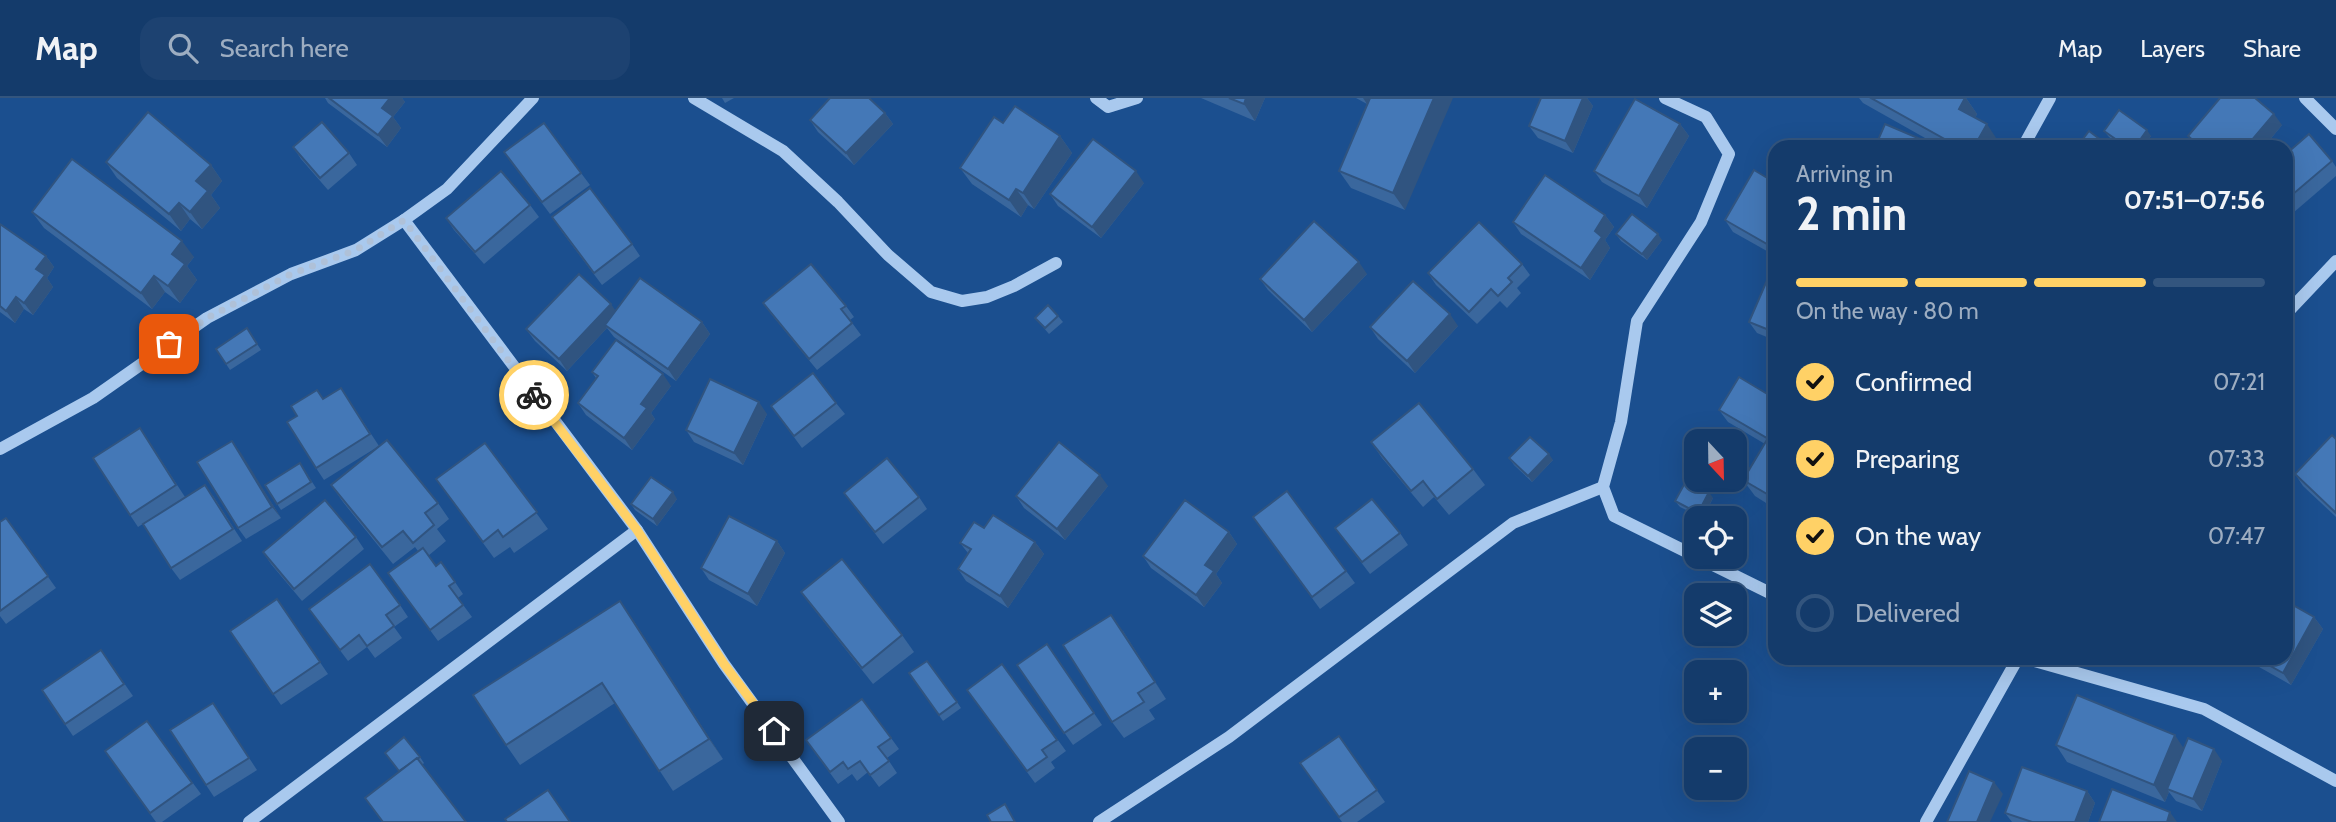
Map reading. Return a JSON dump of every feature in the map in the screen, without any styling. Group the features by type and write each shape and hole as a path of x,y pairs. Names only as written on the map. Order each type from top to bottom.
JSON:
{"street":[{"path":"0,449 93,398 207,318 291,274 356,250 404,220 447,189 533,98"},
{"path":"694,98 783,151 838,202 888,255 931,292 962,301 987,297 1056,263"},
{"path":"1096,98 1108,107 1137,98"},
{"path":"1665,98 1706,117 1729,154 1701,222 1637,321 1621,422 1603,487 1614,516 1768,592"},
{"path":"2027,140 2050,98"},
{"path":"2305,98 2336,129"},
{"path":"404,220 637,530 724,664 839,822"},
{"path":"2293,307 2336,261"},
{"path":"1099,822 1229,737 1513,523 1603,487"},
{"path":"250,822 637,530"},
{"path":"1926,822 2014,665"},
{"path":"2049,665 2204,709 2336,781"}],"building":[{"path":"329,98 390,98 382,108 393,116 378,135"},
{"path":"830,98 869,98 885,113 846,153 810,120"},
{"path":"1229,98 1246,98 1244,104"},
{"path":"1370,98 1434,98 1393,193 1339,171"},
{"path":"1541,98 1583,98 1565,141 1529,126"},
{"path":"1871,98 1965,98 1959,109 1987,124 1978,140 1946,140"},
{"path":"2220,98 2255,98 2274,114 2252,140 2193,140 2188,136"},
{"path":"1635,99 1680,124 1639,196 1594,171"},
{"path":"1015,106 1060,136 1023,193 1016,189 1009,200 960,168 994,117 1003,123"},
{"path":"2119,110 2147,130 2140,140 2117,140 2104,131"},
{"path":"148,112 211,165 196,181 208,191 190,212 179,203 169,214 106,162"},
{"path":"322,122 349,153 320,178 293,147"},
{"path":"544,123 581,173 542,202 504,152"},
{"path":"1885,124 1923,140 1878,140"},
{"path":"2089,131 2101,140 2082,140"},
{"path":"2309,134 2332,161 2293,194 2293,148"},
{"path":"1093,139 1136,171 1092,227 1050,194"},
{"path":"72,159 182,241 172,254 185,264 168,286 154,276 141,293 32,212"},
{"path":"1754,170 1768,178 1768,245 1725,220"},
{"path":"501,171 530,205 475,252 446,218"},
{"path":"1545,175 1605,215 1595,231 1602,237 1581,268 1513,222"},
{"path":"590,188 632,244 594,273 552,217"},
{"path":"1632,214 1658,234 1642,254 1616,234"},
{"path":"1314,221 1359,262 1304,320 1260,279"},
{"path":"1479,222 1522,264 1508,278 1512,282 1498,296 1491,289 1469,312 1428,273"},
{"path":"0,224 46,256 36,269 45,275 24,303 16,297 6,311 0,306"},
{"path":"811,264 846,306 841,309 852,323 809,359 763,303"},
{"path":"579,274 611,304 559,359 526,329"},
{"path":"640,278 702,322 668,369 605,325"},
{"path":"1768,278 1768,330 1749,322"},
{"path":"1413,281 1450,314 1407,361 1370,327"},
{"path":"1048,305 1058,316 1045,328 1035,318"},
{"path":"247,328 257,344 226,364 216,349"},
{"path":"616,340 663,374 641,404 647,408 624,438 578,403 598,376 592,372"},
{"path":"813,373 836,403 794,436 771,406"},
{"path":"1739,377 1768,394 1767,438 1719,410"},
{"path":"710,379 759,402 734,453 686,430"},
{"path":"341,388 370,434 316,468 287,422 297,416 291,406 317,390 323,399"},
{"path":"1419,403 1473,469 1437,499 1423,481 1411,491 1371,442"},
{"path":"140,428 176,485 130,515 93,458"},
{"path":"2332,435 2336,439 2336,513 2295,474"},
{"path":"1530,437 1549,454 1528,476 1509,458"},
{"path":"1768,438 1768,495 1747,482 1747,473"},
{"path":"387,440 438,503 425,513 434,525 413,543 403,531 382,547 331,485"},
{"path":"232,441 272,507 238,528 197,462"},
{"path":"1059,442 1100,475 1057,529 1016,496"},
{"path":"485,443 537,512 503,537 498,530 483,542 436,479"},
{"path":"887,458 919,497 875,532 844,493"},
{"path":"300,463 311,482 277,504 265,485"},
{"path":"651,477 673,492 653,519 631,504"},
{"path":"205,485 233,529 171,568 143,524"},
{"path":"1684,485 1684,492 1709,492 1702,506 1685,506 1675,501"},
{"path":"1287,491 1346,571 1312,597 1253,517"},
{"path":"1372,499 1400,533 1362,562 1335,528"},
{"path":"325,500 356,537 294,589 263,552"},
{"path":"1185,500 1229,532 1205,565 1214,571 1196,595 1143,556"},
{"path":"993,515 1035,542 1000,596 958,569 971,549 960,543 974,522 984,528"},
{"path":"729,516 777,541 748,594 701,568"},
{"path":"6,518 48,576 0,611 0,522"},
{"path":"423,548 436,566 441,562 455,582 449,586 463,605 430,630 388,573"},
{"path":"842,559 902,635 862,668 801,592"},
{"path":"370,564 400,605 386,615 394,626 367,646 359,635 340,650 309,609"},
{"path":"277,599 320,662 273,694 230,631"},
{"path":"620,601 709,739 659,771 602,683 506,745 473,695"},
{"path":"2293,605 2314,617 2293,655"},
{"path":"1111,615 1155,682 1138,693 1144,702 1112,722 1063,645"},
{"path":"1047,644 1094,713 1064,733 1017,665"},
{"path":"101,650 124,684 65,724 42,690"},
{"path":"927,661 957,702 939,715 909,673"},
{"path":"1002,664 1057,740 1042,750 1047,757 1027,771 967,690"},
{"path":"2269,665 2287,665 2283,673"},
{"path":"2077,695 2175,735 2154,785 2056,745"},
{"path":"862,699 891,738 878,747 889,761 870,775 860,761 848,769 843,762 830,772 806,740"},
{"path":"213,703 249,758 206,785 170,730"},
{"path":"147,721 192,783 150,813 105,751"},
{"path":"1339,736 1377,790 1339,817 1300,763"},
{"path":"404,737 420,757 399,771 385,753"},
{"path":"2188,738 2214,749 2193,799 2167,789"},
{"path":"417,758 466,822 383,822 365,798"},
{"path":"2022,767 2087,791 2075,822 2032,822 2005,813"},
{"path":"1969,771 1994,782 1977,822 1947,822"},
{"path":"2112,789 2170,812 2167,822 2099,822"},
{"path":"548,790 570,822 507,822 505,819"},
{"path":"1005,804 1015,822 991,822 987,815"}],"way so far":[{"path":"169,344 207,318 291,274 356,250 404,220 534,395"}],"route":[{"path":"534,395 637,530 724,664 774,731"}]}
